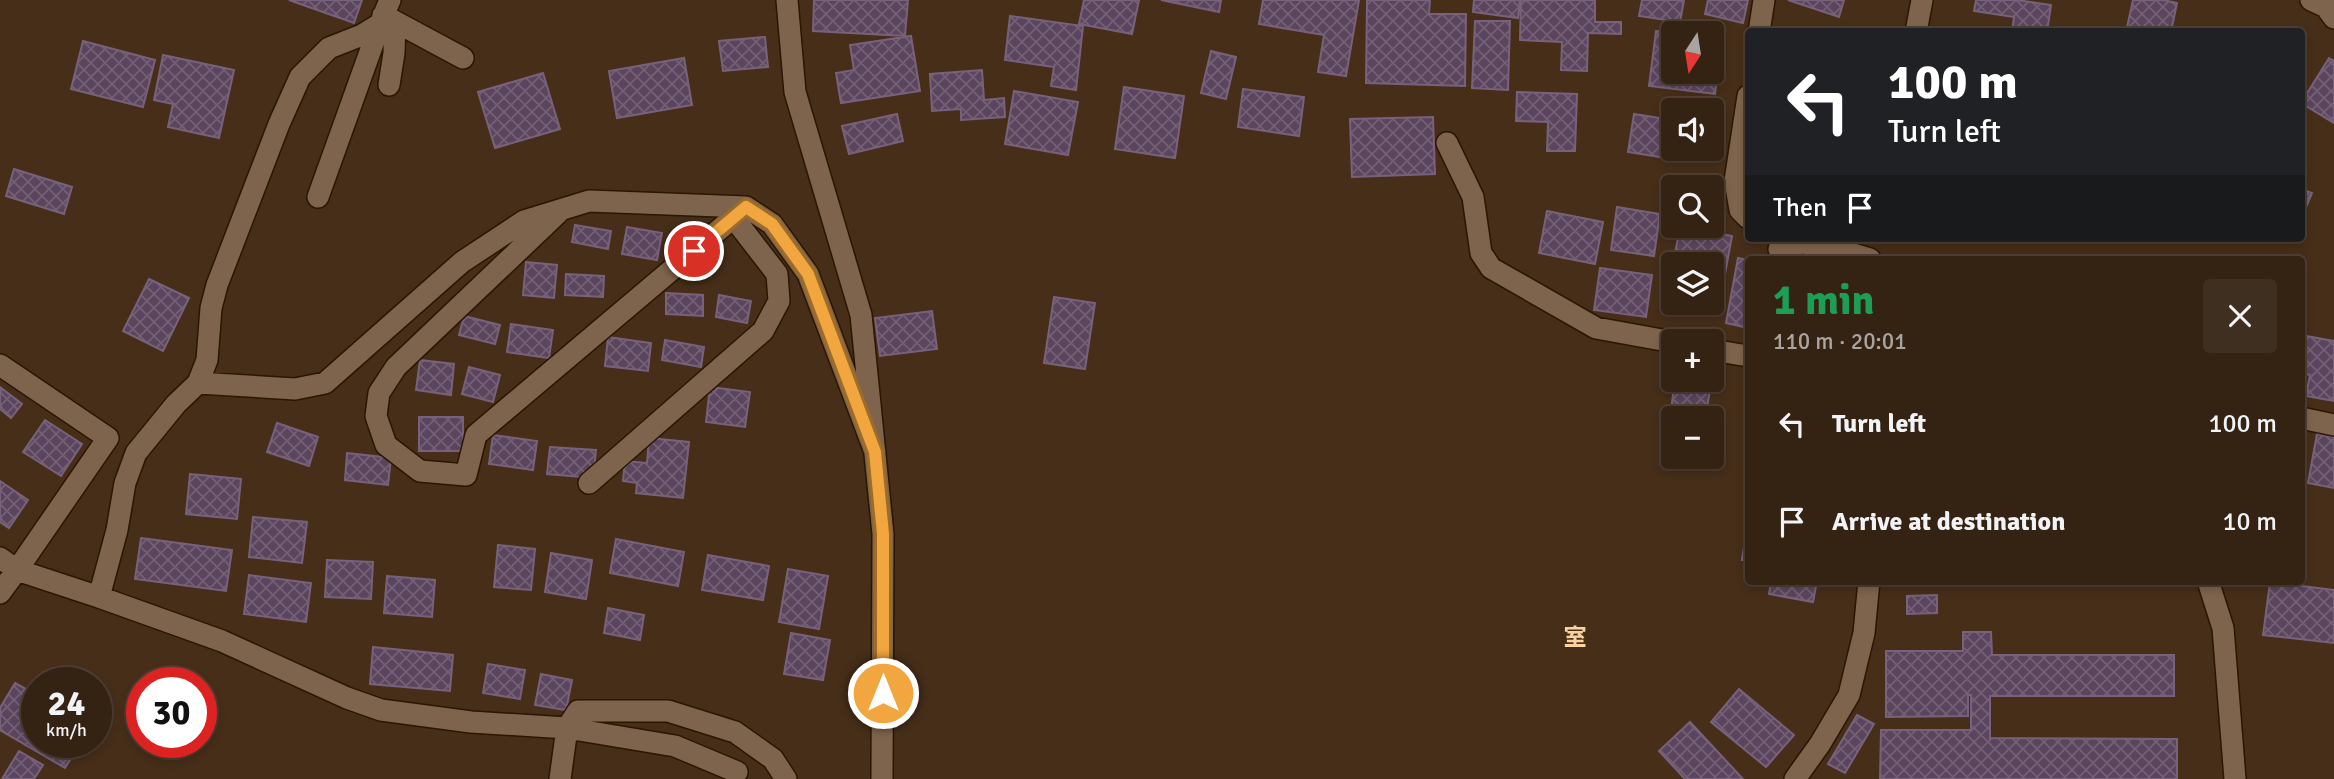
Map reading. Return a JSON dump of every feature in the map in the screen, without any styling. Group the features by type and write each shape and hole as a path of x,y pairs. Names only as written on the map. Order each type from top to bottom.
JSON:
{"street":[{"path":"787,0 795,92 861,316 883,534 882,779"},
{"path":"1760,28 1764,0"},
{"path":"1917,28 1922,0"},
{"path":"2311,0 2326,7 2334,18"},
{"path":"387,15 463,58"},
{"path":"387,15 394,53 389,85"},
{"path":"318,197 387,15"},
{"path":"99,597 117,530 125,483 135,453 176,404 198,383 207,360 211,308 218,285 279,124 300,77 329,48 362,35 387,15"},
{"path":"1745,116 1735,181 1740,210 1745,215"},
{"path":"1447,143 1473,197 1481,253 1491,268 1596,328 1661,340"},
{"path":"198,383 295,389 325,383 462,262 524,221 589,201 740,212 772,224 808,274 875,452"},
{"path":"563,209 396,367 379,393 376,416 386,445 419,471 466,475 476,435 740,212"},
{"path":"589,483 763,331 779,301 777,274 740,212"},
{"path":"1777,249 1801,243 1824,245 1860,256"},
{"path":"1724,351 1745,355"},
{"path":"0,365 108,438 8,564 0,593"},
{"path":"2305,419 2334,425"},
{"path":"8,564 222,641 347,698 381,710 471,722 567,728 675,746 737,772"},
{"path":"1795,779 1820,744 1849,695 1864,634 1869,585"},
{"path":"2209,585 2223,628 2235,779"},
{"path":"560,779 567,728 578,711 668,711 734,732 773,759 786,779"}],"building":[{"path":"289,0 362,0 354,23"},
{"path":"814,0 908,0 905,36 813,31"},
{"path":"1084,0 1139,0 1132,34 1079,24"},
{"path":"1161,0 1221,0 1219,12"},
{"path":"1263,0 1359,0 1346,76 1318,72 1324,35 1259,24"},
{"path":"1367,0 1430,0 1429,14 1466,14 1465,86 1366,83"},
{"path":"1474,0 1520,0 1518,18 1473,12"},
{"path":"1521,0 1595,0 1595,22 1621,22 1621,34 1588,33 1587,71 1561,70 1562,42 1520,40"},
{"path":"1642,0 1684,0 1680,21 1639,16"},
{"path":"1708,0 1748,0 1743,23 1705,14"},
{"path":"1788,0 1844,0 1839,17"},
{"path":"1976,0 2017,0 2051,5 2048,28 2013,28 2014,17 1974,11"},
{"path":"2133,0 2177,3 2172,28 2127,28"},
{"path":"1010,16 1083,26 1076,90 1051,86 1054,67 1005,60"},
{"path":"1475,21 1510,21 1508,90 1472,88"},
{"path":"1656,31 1661,32 1661,84 1716,84 1715,94 1649,86"},
{"path":"911,36 920,91 841,103 836,73 854,70 850,45"},
{"path":"765,37 768,67 723,71 719,41"},
{"path":"83,41 155,60 143,107 71,89"},
{"path":"1211,51 1236,57 1226,99 1201,93"},
{"path":"163,55 234,70 219,138 168,127 173,104 154,100"},
{"path":"684,58 692,105 617,118 609,71"},
{"path":"2329,58 2334,61 2334,123 2305,105 2305,97"},
{"path":"982,70 984,100 1004,98 1005,117 961,120 961,109 932,111 930,74"},
{"path":"543,73 560,129 495,148 478,92"},
{"path":"1124,87 1184,96 1175,158 1115,149"},
{"path":"1243,89 1304,97 1299,136 1238,127"},
{"path":"1014,91 1078,102 1068,155 1005,144"},
{"path":"1517,92 1577,94 1575,151 1547,151 1548,122 1516,121"},
{"path":"897,114 903,141 849,154 842,126"},
{"path":"1634,114 1661,118 1661,157 1628,152"},
{"path":"1433,117 1435,174 1352,177 1350,119"},
{"path":"14,169 72,187 64,214 6,196"},
{"path":"2305,190 2312,193 2305,210"},
{"path":"1617,207 1660,214 1654,256 1611,250"},
{"path":"1547,211 1603,222 1595,264 1539,253"},
{"path":"575,225 611,231 608,249 572,242"},
{"path":"627,227 662,233 657,260 622,254"},
{"path":"1732,236 1725,274 1724,252 1675,252 1678,238"},
{"path":"1738,258 1745,259 1745,327 1726,323"},
{"path":"526,262 557,265 554,298 523,295"},
{"path":"1600,268 1652,275 1646,317 1594,310"},
{"path":"566,274 604,276 603,297 565,295"},
{"path":"149,279 189,298 163,351 123,331"},
{"path":"666,293 703,295 703,316 666,314"},
{"path":"719,295 751,301 747,323 716,317"},
{"path":"1054,297 1095,303 1085,369 1044,363"},
{"path":"932,311 937,349 880,356 875,318"},
{"path":"464,316 500,325 495,344 459,335"},
{"path":"511,324 553,330 549,358 507,352"},
{"path":"2305,336 2334,341 2334,401 2306,396 2310,375 2305,374"},
{"path":"608,337 651,343 648,371 605,366"},
{"path":"665,340 704,347 701,367 662,360"},
{"path":"420,360 454,364 451,395 416,390"},
{"path":"469,367 500,375 493,402 462,394"},
{"path":"0,387 22,404 11,418 0,409"},
{"path":"710,387 750,392 745,427 706,422"},
{"path":"1673,392 1710,392 1707,406 1672,406"},
{"path":"419,417 463,417 463,451 419,451"},
{"path":"45,420 82,444 61,476 23,452"},
{"path":"277,423 318,437 309,466 267,452"},
{"path":"2317,434 2334,437 2334,488 2308,483"},
{"path":"493,435 537,441 533,470 489,464"},
{"path":"649,438 689,442 683,498 636,493 637,483 623,481 625,461 647,463"},
{"path":"550,447 596,450 593,478 547,474"},
{"path":"347,453 391,458 388,485 345,480"},
{"path":"190,474 241,479 237,519 186,514"},
{"path":"0,481 28,500 9,528 0,522"},
{"path":"253,517 307,522 302,563 249,557"},
{"path":"141,538 232,550 226,591 135,579"},
{"path":"616,539 684,552 678,586 610,573"},
{"path":"498,545 535,549 531,590 494,587"},
{"path":"551,553 592,560 586,599 545,592"},
{"path":"708,555 769,566 763,600 702,590"},
{"path":"327,560 373,562 371,599 325,597"},
{"path":"788,569 828,576 819,629 779,622"},
{"path":"249,575 311,583 306,622 244,614"},
{"path":"387,576 435,580 432,617 384,613"},
{"path":"1770,585 1816,585 1813,602 1769,594"},
{"path":"2270,585 2334,590 2334,643 2263,635"},
{"path":"1937,595 1937,613 1907,614 1907,596"},
{"path":"608,608 644,615 640,640 604,633"},
{"path":"1963,632 1991,632 1992,655 2174,655 2174,696 1990,696 1990,738 2177,739 2177,779 1880,779 1881,730 1971,730 1971,695 1968,695 1968,716 1886,717 1886,651 1963,651"},
{"path":"791,633 830,640 823,680 784,674"},
{"path":"373,647 453,655 450,691 370,684"},
{"path":"488,664 525,670 520,699 483,693"},
{"path":"541,674 572,680 566,710 535,705"},
{"path":"15,683 21,686 21,742 0,730 0,708"},
{"path":"1739,689 1794,735 1766,767 1711,722"},
{"path":"1857,715 1874,724 1845,773 1828,764"},
{"path":"1690,722 1743,779 1685,779 1659,751"},
{"path":"19,751 21,758 31,758 43,765 34,779 2,779"},
{"path":"48,758 71,758 65,768"}],"district":[{"name":"室","path":"1575,637"}],"route":[{"path":"694,251 746,207 772,224 808,274 875,452 883,534 883,693"}]}
